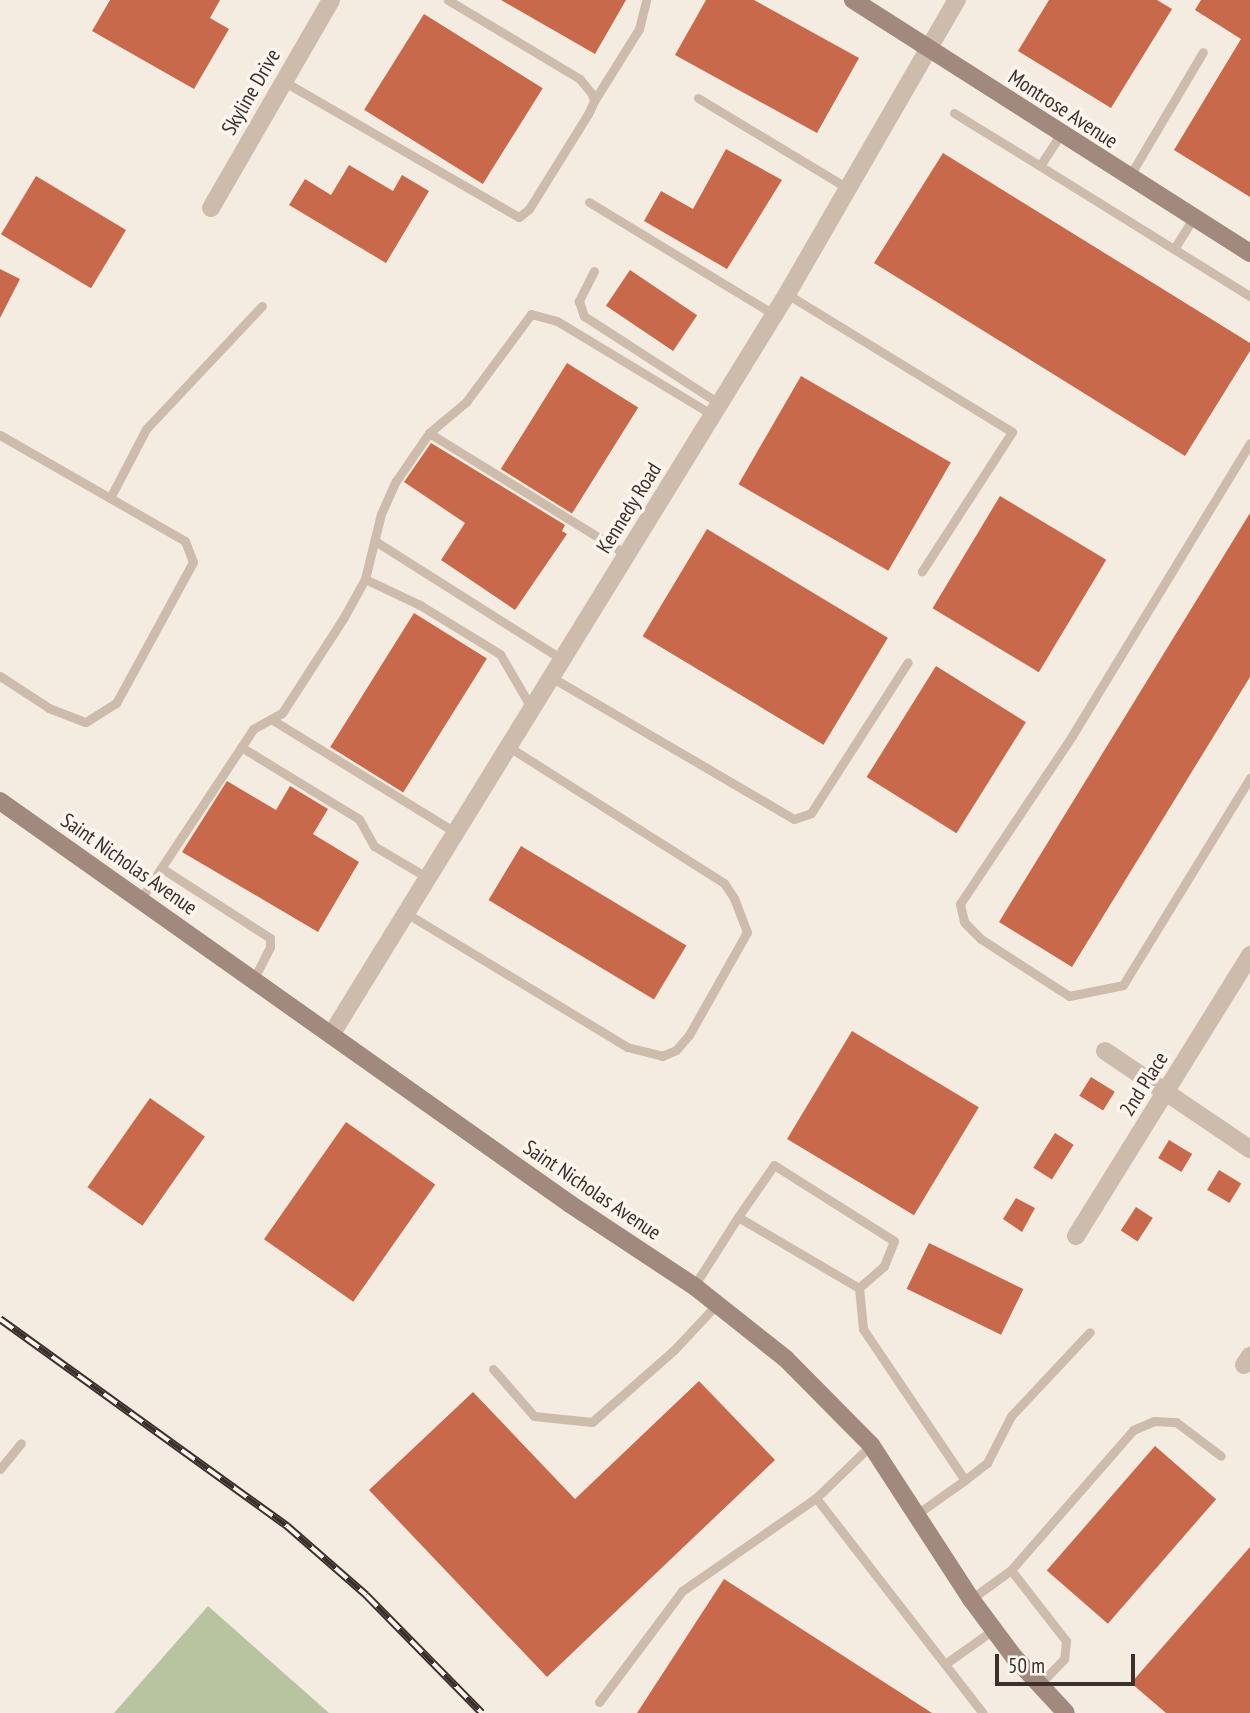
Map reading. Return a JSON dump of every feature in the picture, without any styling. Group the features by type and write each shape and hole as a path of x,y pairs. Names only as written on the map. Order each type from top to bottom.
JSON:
{"street":[{"name":"Skyline Drive","path":"211,208 331,0"},
{"name":"Montrose Avenue","path":"853,0 1129,179 1193,219 1248,248"},
{"name":"Kennedy Road","path":"331,1035 775,315 957,0"},
{"name":"Saint Nicholas Avenue","path":"0,801 331,1035 694,1286 786,1359 872,1445 993,1630 1066,1713"},
{"name":"2nd Place","path":"1076,1236 1250,955"},
{"path":"1105,1051 1250,1149"}],"lane":[{"path":"448,0 580,79 594,102"},
{"path":"283,81 519,217 529,209 639,29 646,0"},
{"path":"1129,179 1203,52"},
{"path":"698,98 849,189"},
{"path":"954,113 1250,296"},
{"path":"1040,166 1059,135"},
{"path":"589,202 775,315"},
{"path":"1174,249 1193,219"},
{"path":"594,271 579,301 584,316 716,410"},
{"path":"787,294 1012,432 922,571"},
{"path":"110,498 146,429 262,306"},
{"path":"140,900 253,729 282,713 365,579 396,481 429,433 466,402 531,314 557,321 716,410"},
{"path":"429,433 626,555"},
{"path":"0,435 185,541 193,562 116,703 85,722 49,708 0,676"},
{"path":"1250,443 1072,736 960,904 964,922 981,939 1069,996 1123,985 1250,778"},
{"path":"375,541 562,659"},
{"path":"365,579 420,605 500,654 532,709"},
{"path":"551,677 794,819 811,813 908,662"},
{"path":"271,719 456,833"},
{"path":"241,747 359,819 374,846 428,878"},
{"path":"406,913 627,1048 662,1056 676,1050 689,1035 747,932 734,898 724,883 509,747"},
{"path":"163,869 270,938 270,947 253,980"},
{"path":"694,1286 774,1165 894,1241 884,1266 859,1288"},
{"path":"738,1217 859,1288"},
{"path":"859,1288 863,1329 965,1480"},
{"path":"494,1369 534,1416 592,1422 674,1350 716,1304"},
{"path":"917,1514 987,1463 1010,1416 1090,1332"},
{"path":"971,1599 1011,1570 1133,1430 1154,1421 1176,1422 1221,1456"},
{"path":"0,1469 21,1443"},
{"path":"598,1702 681,1591 816,1498 872,1445"},
{"path":"816,1498 983,1713"},
{"path":"1011,1570 1066,1641 1064,1659 1040,1684"},
{"path":"945,1664 993,1630"}],"green space":[{"path":"208,1606 329,1713 114,1713"}],"building":[{"path":"110,0 220,0 210,18 229,29 194,89 92,31"},
{"path":"501,0 626,0 595,54"},
{"path":"706,0 754,0 859,58 817,133 675,55"},
{"path":"1049,0 1157,0 1172,9 1111,108 1018,51"},
{"path":"1201,0 1250,0 1250,197 1174,150 1241,39 1195,10"},
{"path":"424,14 543,88 483,184 364,110"},
{"path":"726,149 782,180 727,269 644,221 661,191 693,209"},
{"path":"943,153 1250,343 1250,351 1185,456 874,263"},
{"path":"349,165 393,191 402,175 429,191 386,263 289,205 305,179 331,195"},
{"path":"36,176 126,230 91,288 1,234"},
{"path":"0,269 20,279 0,318"},
{"path":"630,270 697,315 673,351 606,306"},
{"path":"567,363 638,408 572,514 501,469"},
{"path":"801,376 951,462 888,571 738,484"},
{"path":"431,443 565,525 562,531 567,534 515,610 441,560 465,523 404,482"},
{"path":"1000,496 1106,560 1039,672 933,608"},
{"path":"1250,513 1250,677 1072,967 999,922"},
{"path":"707,529 888,638 823,745 643,636"},
{"path":"414,613 487,659 403,793 330,747"},
{"path":"936,666 1026,722 956,833 867,777"},
{"path":"227,781 276,810 290,786 328,809 313,834 359,862 318,932 182,852"},
{"path":"521,846 686,945 654,999 489,900"},
{"path":"852,1031 979,1107 914,1215 787,1139"},
{"path":"1091,1077 1115,1092 1103,1110 1079,1096"},
{"path":"150,1098 205,1136 142,1226 87,1187"},
{"path":"346,1122 435,1185 353,1302 264,1239"},
{"path":"1055,1133 1074,1145 1052,1179 1033,1168"},
{"path":"1169,1140 1192,1154 1181,1172 1158,1158"},
{"path":"1219,1170 1241,1183 1229,1203 1207,1190"},
{"path":"1016,1198 1035,1208 1022,1232 1003,1219"},
{"path":"1136,1207 1153,1218 1138,1241 1121,1230"},
{"path":"929,1243 1023,1289 1001,1335 907,1289"},
{"path":"699,1381 775,1460 547,1677 369,1490 473,1392 575,1499"},
{"path":"1155,1446 1216,1499 1108,1624 1047,1571"},
{"path":"1250,1547 1250,1713 1166,1713 1131,1683"},
{"path":"724,1579 932,1713 637,1713"}],"railway":[{"path":"0,1319 287,1526 366,1595 482,1713"}]}
